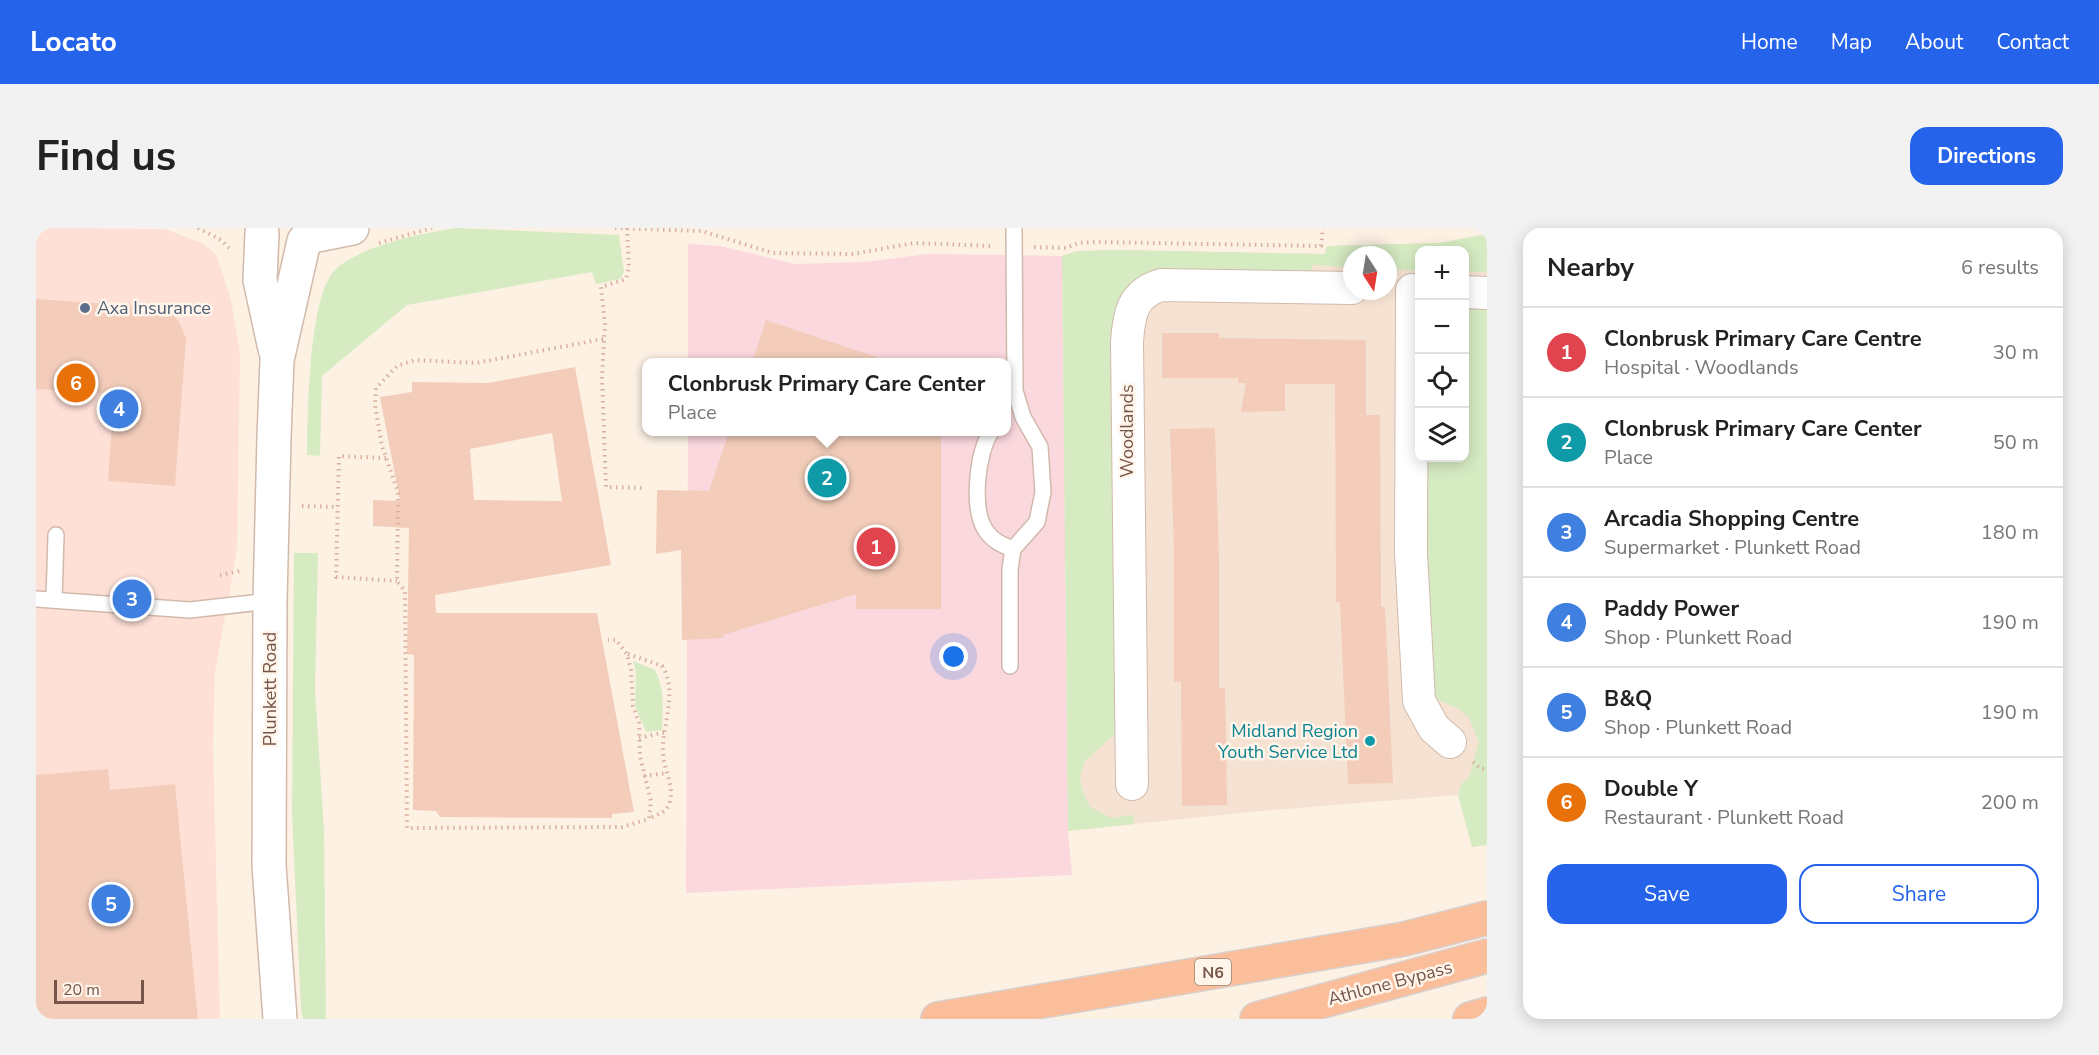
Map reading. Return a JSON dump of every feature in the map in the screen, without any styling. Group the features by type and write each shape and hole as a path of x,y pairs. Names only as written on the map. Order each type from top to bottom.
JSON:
{"highway":[{"name":"N6","path":"938,1019 1404,939 1487,918"},
{"name":"Athlone Bypass","path":"1257,1019 1487,956"},
{"path":"1470,1019 1487,1014"}],"street":[{"path":"260,230 290,242 316,234 363,237"},
{"name":"Plunkett Road","path":"260,230 261,280 278,360 270,601 269,865 280,1019"},
{"name":"Plunkett Road","path":"278,360 316,234"},
{"name":"Woodlands","path":"1132,784 1127,342 1133,306 1142,293 1161,285 1343,288"},
{"path":"1406,290 1411,553 1419,701 1434,728 1450,742"},
{"path":"1469,292 1487,293"}],"lane":[{"path":"1010,666 1010,569 1013,549 1036,522 1043,492 1040,447 1013,411 1015,391 1014,228"},
{"path":"988,436 977,476 980,517 992,538 1013,549"},
{"path":"54,600 56,535"},
{"path":"36,599 190,610 270,601"}],"path":[{"path":"363,237 432,228"},
{"path":"615,228 702,231 773,253 853,254 914,243 1066,248 1078,243 1096,242 1321,246 1323,228"},
{"path":"627,228 629,267 626,279 601,287 605,324 602,387 606,487 643,488"},
{"path":"603,339 476,363 415,360 397,366 376,388 375,405 386,458 398,492 397,581 405,591 407,828 622,827 649,819 667,809 670,801 668,773 663,756 666,732 666,673 662,666 627,654"},
{"path":"386,458 339,456 336,577 397,581"},
{"path":"302,494 302,517"},
{"path":"302,506 338,507"},
{"path":"608,640 616,640 627,654 632,681 633,706 639,723 644,776 651,801 649,819"},
{"path":"639,738 666,732"},
{"path":"644,776 668,773"}],"shaded area":[{"path":"36,228 165,229 202,243 216,254 231,300 240,353 237,549 215,672 213,746 220,1019 36,1019"},
{"path":"1487,234 1487,845 1472,847 1458,795 1250,812 1068,831 1062,256 1077,251 1117,250 1325,254 1327,246 1440,243"},
{"path":"688,244 720,246 794,264 865,262 928,254 1062,256 1068,831 1072,875 686,893 688,436 1011,436 1011,358 688,358"}],"green space":[{"path":"456,228 619,235 624,272 620,279 596,284 592,272 407,305 322,376 320,456 307,455 309,386 315,330 319,305 326,284 335,270 359,254 375,247"},
{"path":"1487,234 1487,272 1469,272 1469,246 1415,246 1415,271 1397,270 1397,246 1343,246 1343,267 1312,265 1311,274 1145,276 1120,717 1115,734 1085,761 1080,778 1090,807 1111,818 1133,815 1134,824 1068,831 1062,256 1077,251 1117,250 1325,254 1327,246 1440,243"},
{"path":"1469,307 1487,308 1487,845 1472,847 1458,795 1462,783 1469,777 1479,742 1469,718 1459,709 1440,701 1433,693 1428,674 1423,462 1469,462"},
{"path":"294,553 318,553 315,690 324,830 326,1019 303,1019 301,1008 292,815"},
{"path":"633,661 655,670 662,692 662,730 646,732 635,706 636,672"}],"building":[{"path":"36,299 165,308 178,320 186,338 175,486 108,481 114,394 36,389"},
{"path":"766,320 879,358 754,358"},
{"path":"1162,333 1219,333 1219,338 1366,340 1366,415 1380,415 1381,607 1385,607 1393,783 1348,784 1340,602 1336,602 1335,384 1285,384 1285,411 1241,412 1246,383 1238,383 1238,378 1162,378"},
{"path":"575,367 611,565 435,595 436,613 597,613 634,812 612,814 612,818 440,817 436,811 413,810 414,655 407,654 409,528 373,526 373,500 400,501 380,397 412,392 412,382 488,383","holes":["552,433 562,501 474,500 470,449"]},
{"path":"1215,428 1219,561 1219,688 1225,688 1227,805 1182,806 1181,682 1174,682 1174,551 1170,429"},
{"path":"728,436 941,436 941,609 856,609 856,594 723,635 723,638 682,640 681,550 656,554 657,490 709,491"},
{"path":"108,769 110,790 175,784 198,1019 36,1019 36,775"}],"place":[{"name":"Axa Insurance","path":"85,308"},
{"name":"Double Y","path":"76,383"},
{"name":"Paddy Power","path":"119,409"},
{"name":"Clonbrusk Primary Care Center","path":"827,478"},
{"name":"Clonbrusk Primary Care Centre","path":"876,547"},
{"name":"Arcadia Shopping Centre","path":"132,599"},
{"name":"Midland Region Youth Service Ltd","path":"1370,741"},
{"name":"B&Q","path":"111,904"}]}
